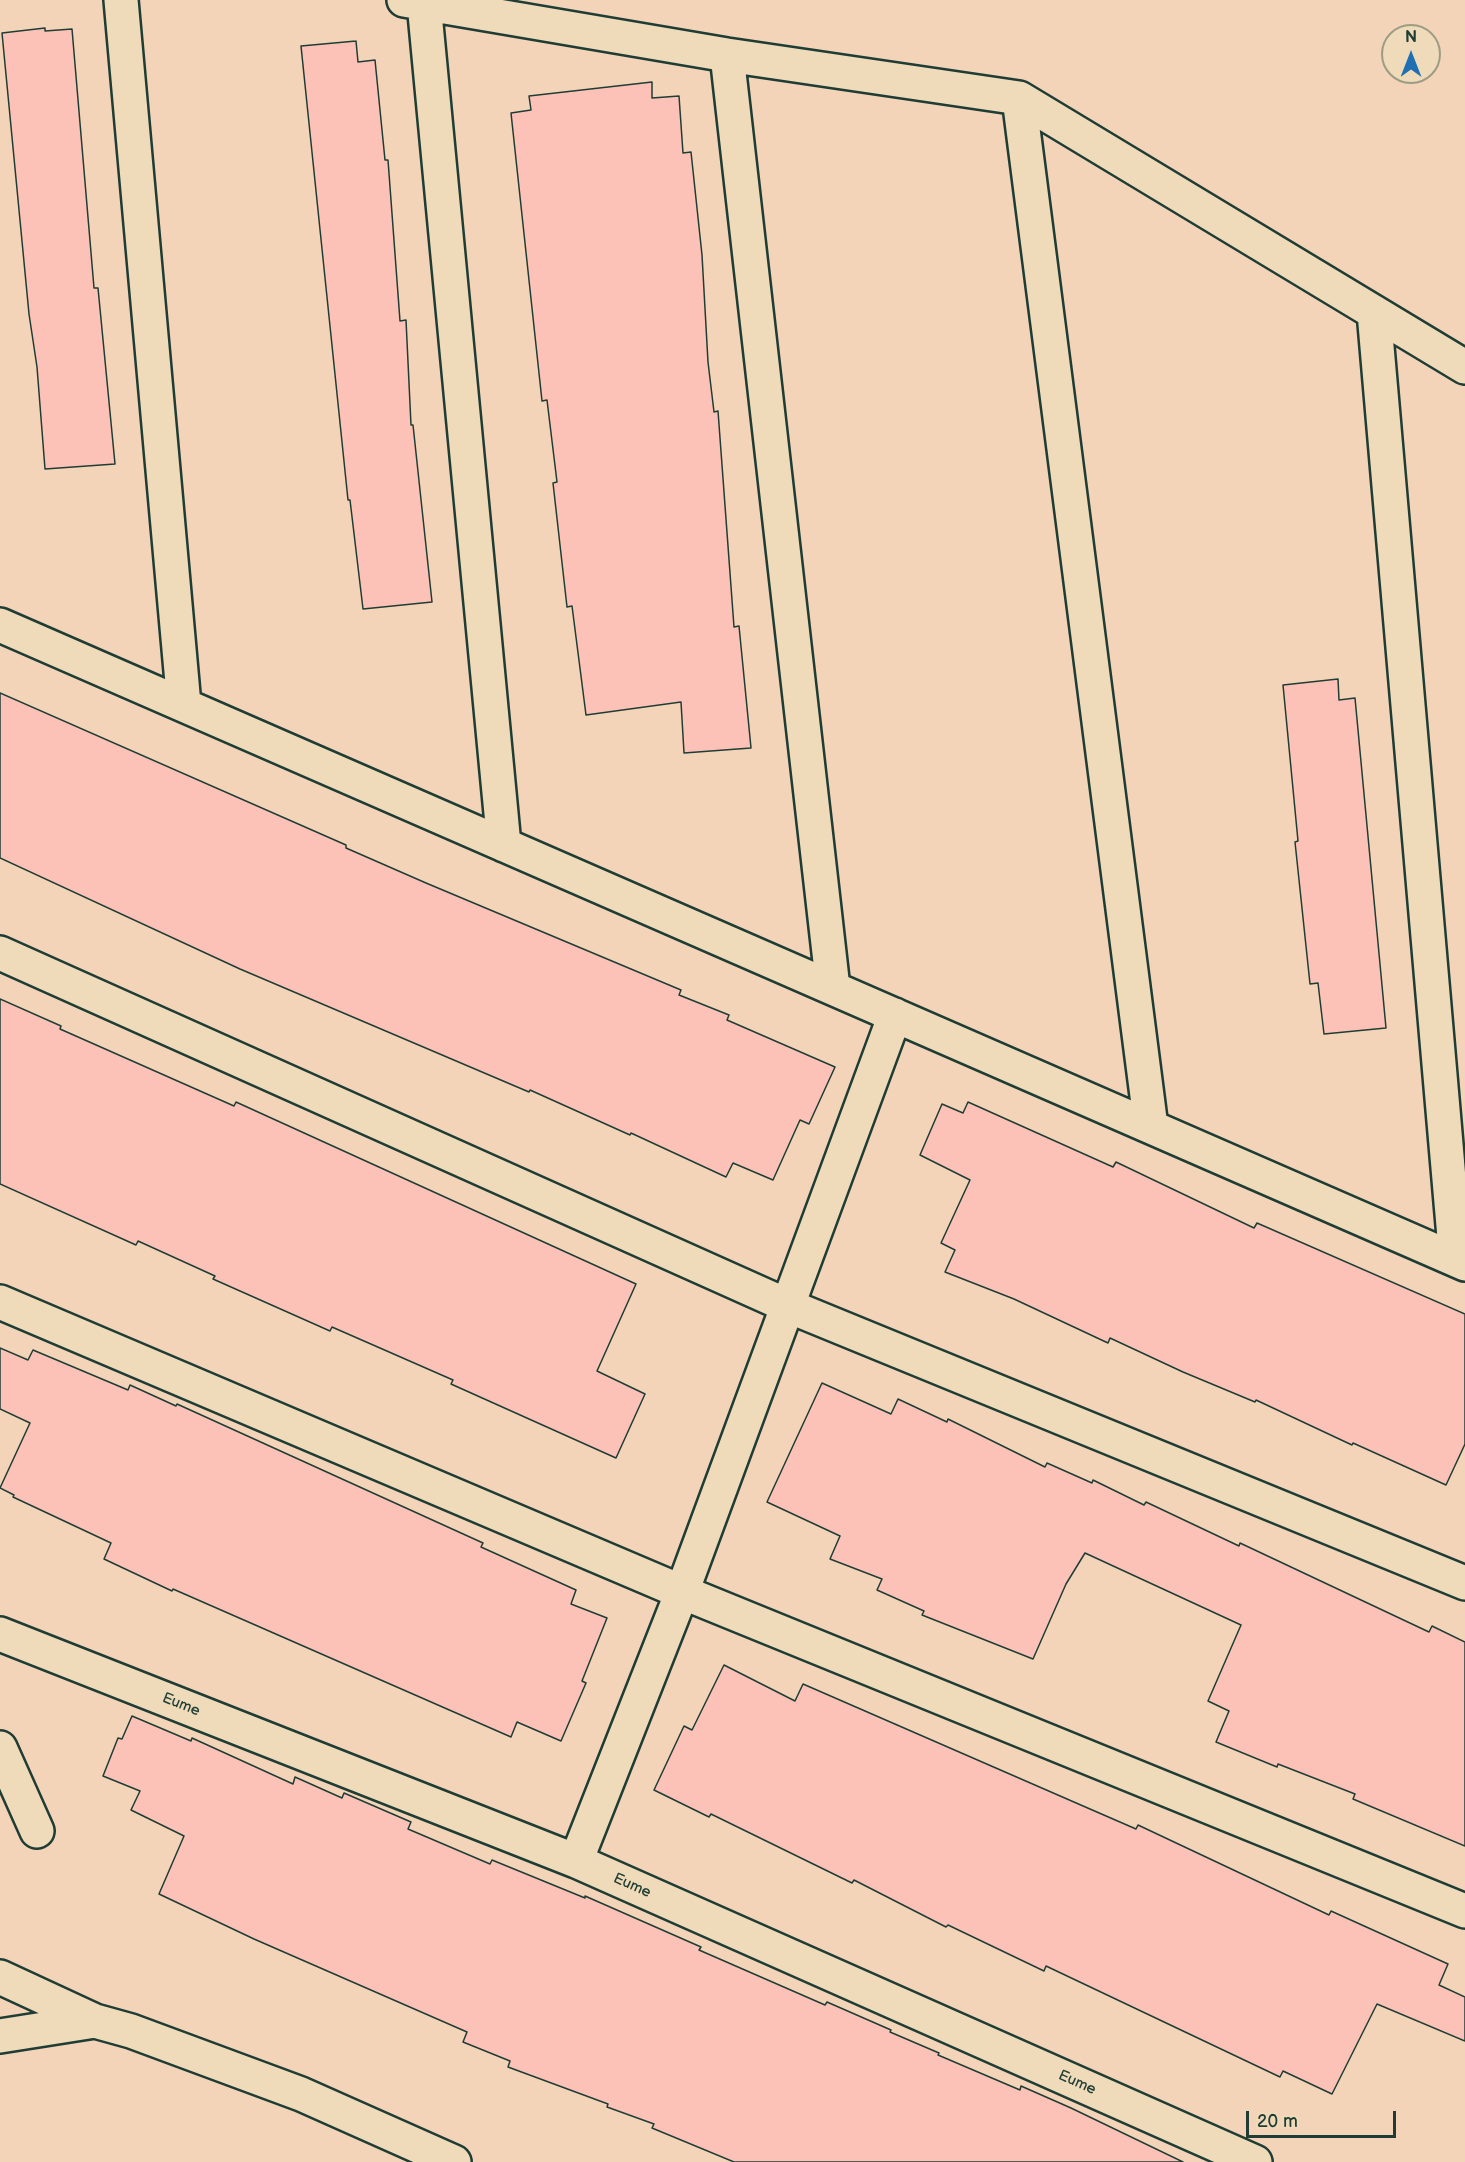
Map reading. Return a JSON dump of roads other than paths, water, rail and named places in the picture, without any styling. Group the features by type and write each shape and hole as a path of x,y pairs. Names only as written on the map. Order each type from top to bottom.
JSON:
{"street":[{"path":"121,0 184,705"},
{"path":"504,845 414,1 728,55 1019,98 1465,367"},
{"path":"728,55 833,988"},
{"path":"1019,98 1151,1127"},
{"path":"0,625 1460,1262 1374,312"},
{"path":"0,953 786,1305 1465,1584"},
{"path":"576,1861 682,1592 786,1305 895,1015"},
{"path":"0,1302 682,1592 1465,1911"},
{"name":"Eume","path":"0,1634 576,1861 1255,2162"},
{"path":"0,1748 37,1831"},
{"path":"0,1977 95,2021 131,2031 301,2094 452,2162"},
{"path":"0,2036 95,2021"}]}
